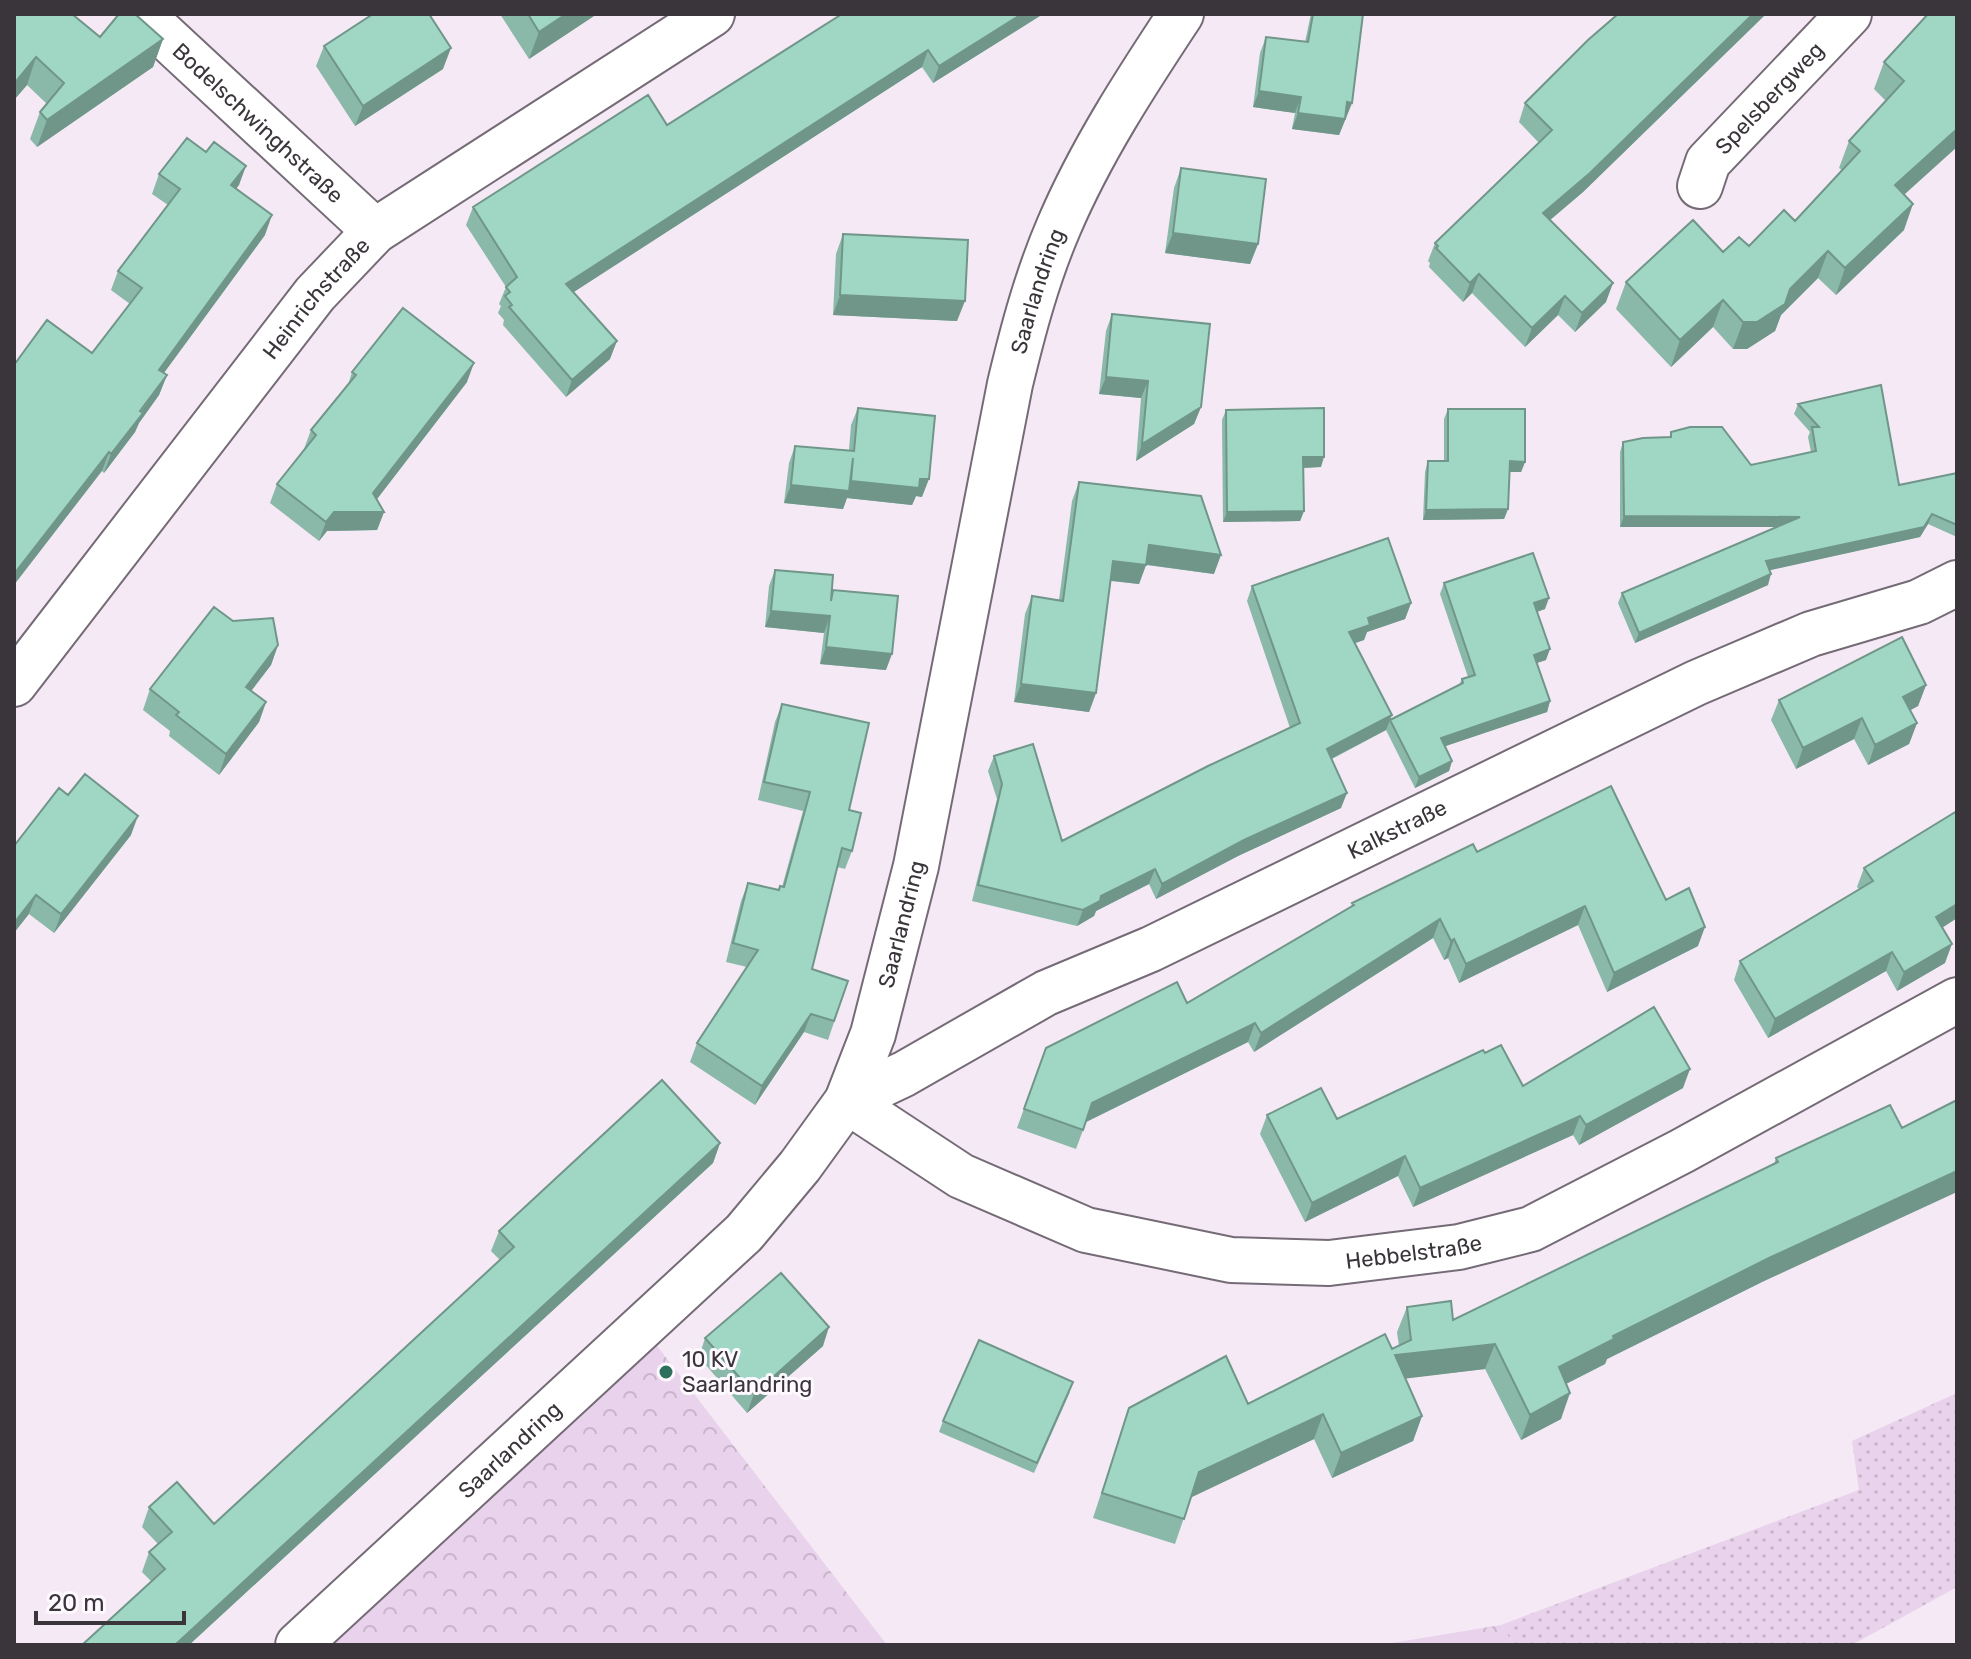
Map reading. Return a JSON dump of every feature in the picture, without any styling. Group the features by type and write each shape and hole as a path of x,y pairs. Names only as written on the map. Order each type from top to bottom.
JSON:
{"street":[{"name":"Bodelschwinghstraße","path":"141,14 375,231"},
{"name":"Heinrichstraße","path":"14,684 315,294 375,231 712,14"},
{"name":"Saarlandring","path":"298,1645 744,1233 800,1166 847,1101 873,1034 916,866 1010,384 1029,306 1059,225 1113,118 1181,14"},
{"name":"Spelsbergweg","path":"1700,186 1708,162 1849,14"},
{"name":"Kalkstraße","path":"847,1101 904,1074 1046,993 1151,949 1696,683 1811,634 1919,602 1957,583"},
{"name":"Hebbelstraße","path":"847,1101 961,1176 1086,1230 1231,1260 1329,1263 1459,1247 1531,1229 1957,1000"}],"green space":[{"path":"651,1338 887,1645 326,1645"},
{"path":"1957,1393 1957,1587 1852,1645 1514,1645 1501,1625 1859,1490 1852,1441"},
{"path":"1501,1625 1514,1645 1380,1645"}],"building":[{"path":"14,14 72,14 100,37 119,14 135,14 163,39 47,120 40,112 64,83 36,57 14,84"},
{"path":"373,14 429,14 451,48 363,106 324,46"},
{"path":"528,14 566,14 539,32"},
{"path":"842,14 1022,14 939,66 928,50 566,284 617,341 572,380 509,307 512,305 505,296 510,292 506,287 517,277 473,207 648,95 667,125"},
{"path":"1313,14 1363,14 1352,103 1347,102 1345,119 1298,113 1301,97 1259,91 1266,37 1308,42"},
{"path":"1618,14 1753,14 1590,173 1543,213 1613,283 1582,313 1565,296 1532,328 1479,274 1470,283 1436,248 1435,243 1552,130 1525,103"},
{"path":"1928,14 1957,14 1957,129 1895,185 1913,204 1845,268 1828,251 1790,289 1785,304 1757,322 1743,322 1723,300 1680,340 1626,282 1693,220 1723,252 1739,237 1749,246 1784,210 1795,221 1860,151 1849,141 1904,81 1884,62"},
{"path":"187,138 206,152 214,142 246,166 231,185 272,215 159,370 167,375 140,411 143,413 14,574 14,365 47,320 92,353 142,288 118,271 180,189 159,174"},
{"path":"1181,168 1266,179 1258,244 1173,233"},
{"path":"843,234 968,240 965,301 840,295"},
{"path":"403,308 474,363 373,493 384,512 334,512 326,522 277,484 316,435 311,430 356,375 352,372"},
{"path":"1112,314 1210,324 1201,407 1142,444 1148,381 1106,377"},
{"path":"1881,385 1899,485 1957,473 1957,525 1932,514 1924,527 1766,561 1771,574 1639,633 1622,593 1800,517 1624,516 1623,442 1671,437 1671,432 1690,427 1722,427 1751,465 1816,451 1812,427 1819,427 1798,404"},
{"path":"858,408 935,416 929,479 920,479 919,488 851,481 853,458 849,491 791,485 795,446 854,451"},
{"path":"1324,408 1324,457 1303,457 1304,511 1227,512 1226,410"},
{"path":"1448,409 1525,409 1525,462 1510,461 1508,509 1426,510 1428,461 1448,461"},
{"path":"1079,482 1201,496 1221,555 1149,545 1146,565 1113,561 1096,693 1021,684 1032,596 1063,601"},
{"path":"1388,538 1411,603 1368,618 1370,625 1349,632 1392,715 1327,749 1347,793 1244,840 1162,884 1155,869 1101,896 1100,901 1083,910 978,885 1002,784 994,756 1033,744 1062,841 1300,723 1252,586"},
{"path":"1533,553 1549,598 1534,603 1550,649 1534,655 1550,701 1441,738 1452,761 1419,777 1390,720 1463,683 1462,679 1475,675 1444,583"},
{"path":"775,570 833,575 831,601 833,590 898,596 892,654 826,647 830,616 771,611"},
{"path":"214,607 233,621 273,618 278,645 246,687 266,702 226,754 176,715 179,712 150,689"},
{"path":"1902,637 1926,685 1903,697 1917,723 1875,745 1862,718 1803,748 1779,700"},
{"path":"782,704 869,723 849,810 861,813 852,851 842,848 812,969 848,981 834,1021 811,1014 762,1086 697,1043 758,950 733,943 748,883 779,890 780,886 784,887 810,792 764,782"},
{"path":"85,774 138,816 61,914 36,895 14,923 14,846 59,788 68,795"},
{"path":"1611,786 1666,900 1689,888 1705,927 1614,973 1585,906 1466,964 1440,919 1261,1033 1255,1023 1092,1103 1083,1130 1024,1109 1046,1048 1177,982 1187,1003 1354,905 1352,903 1473,844 1477,852"},
{"path":"1957,811 1957,904 1936,917 1952,944 1904,972 1892,952 1775,1019 1740,961 1873,881 1864,868"},
{"path":"1654,1007 1690,1069 1586,1125 1580,1116 1420,1188 1405,1156 1312,1203 1267,1115 1321,1088 1337,1119 1483,1050 1485,1053 1501,1045 1523,1086"},
{"path":"662,1080 720,1143 175,1645 82,1645 165,1569 149,1552 172,1532 149,1507 177,1482 214,1524 514,1247 499,1231"},
{"path":"1957,1100 1957,1171 1769,1258 1613,1336 1614,1339 1559,1367 1570,1393 1530,1415 1495,1344 1395,1355 1422,1416 1341,1453 1323,1414 1199,1472 1184,1519 1102,1493 1129,1408 1226,1356 1248,1404 1385,1334 1392,1349 1411,1340 1407,1307 1451,1301 1453,1320 1778,1162 1776,1158 1890,1105 1902,1128"},
{"path":"781,1273 829,1327 754,1394 705,1338"},
{"path":"979,1340 1073,1382 1037,1463 943,1421"}],"place":[{"name":"10 KV Saarlandring","path":"666,1372"}]}
